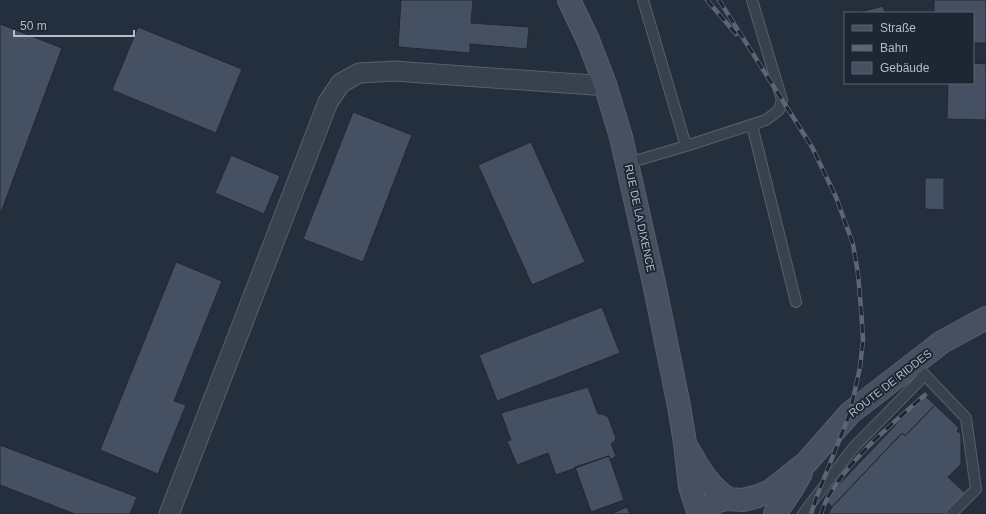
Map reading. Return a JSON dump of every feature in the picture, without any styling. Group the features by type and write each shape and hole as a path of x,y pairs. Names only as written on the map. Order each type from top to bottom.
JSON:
{"main road":[{"name":"RUE DE LA DIXENCE","path":"569,0 588,40 605,84 628,163 679,406 690,487 699,514"},
{"name":"ROUTE DE RIDDES","path":"705,514 712,505 718,501 743,500 769,492 806,463 850,413 919,369 942,342 986,318"},
{"name":"RUE DE LA DIXENCE","path":"685,442 695,462 712,486 719,493 732,500"},
{"name":"ROUTE DE RIDDES","path":"775,514 792,489 806,463"},
{"path":"732,500 745,505 754,514"}],"street":[{"path":"169,514 328,102 341,83 359,73 394,71 590,85 605,84"}],"lane":[{"path":"643,0 686,146"},
{"path":"628,163 752,125 766,120 779,110 782,100 752,0"},
{"path":"752,125 796,302"},
{"path":"803,514 853,448 919,369 966,418 976,489 951,514"}],"building":[{"path":"401,0 473,0 471,23 529,27 527,49 470,44 470,53 398,47"},
{"path":"934,0 986,0 986,43 974,43 974,12 934,12"},
{"path":"883,6 885,12 861,12"},
{"path":"0,24 62,48 0,215"},
{"path":"138,27 242,69 216,133 112,90"},
{"path":"974,63 986,64 986,120 947,119 948,84 974,84"},
{"path":"353,112 412,135 363,262 303,239"},
{"path":"531,142 585,262 532,285 478,165"},
{"path":"231,155 280,176 264,214 215,193"},
{"path":"925,178 944,178 944,210 925,209"},
{"path":"176,262 222,281 174,401 186,405 158,474 100,450"},
{"path":"602,307 620,353 497,401 479,355"},
{"path":"588,387 598,414 608,417 616,438 611,444 616,456 610,460 609,456 556,475 548,453 517,465 507,441 511,440 501,413"},
{"path":"924,395 935,405 905,436 902,433 832,507 825,499"},
{"path":"935,405 959,428 957,431 961,434 961,464 948,477 965,493 945,514 828,514 832,507 902,433 905,436"},
{"path":"0,445 137,497 130,514 75,514 0,485"},
{"path":"609,456 624,500 591,512 575,467"},
{"path":"627,507 630,514 611,514"}],"railway":[{"path":"707,0 736,34"},
{"path":"719,0 812,147 836,197 853,244 858,274 863,340 860,367 850,413 811,514"},
{"path":"821,514 828,497 848,468 872,442 925,395"}]}
